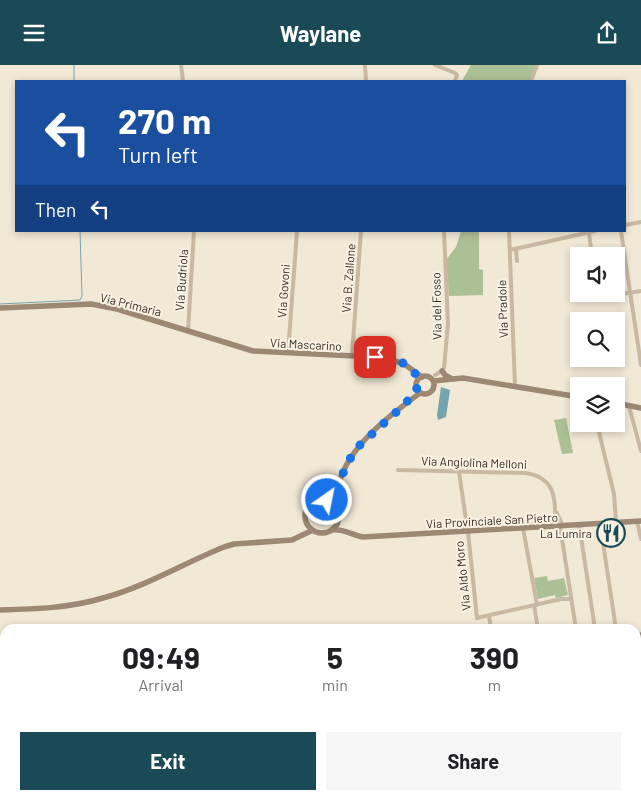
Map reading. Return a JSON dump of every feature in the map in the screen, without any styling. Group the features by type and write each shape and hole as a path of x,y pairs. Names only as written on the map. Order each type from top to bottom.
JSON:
{"street":[{"path":"181,65 183,80"},
{"path":"365,65 366,80"},
{"path":"435,65 455,73 457,75 455,80"},
{"path":"531,80 537,65"},
{"path":"626,225 641,222"},
{"name":"Via Budriola","path":"188,331 194,232"},
{"name":"Via Govoni","path":"288,353 297,232"},
{"name":"Via B. Zallone","path":"352,356 361,232"},
{"name":"Via del Fosso","path":"442,371 445,364 448,325 444,232"},
{"name":"Via Pradole","path":"509,232 515,385"},
{"path":"510,250 592,232"},
{"path":"621,232 641,365"},
{"path":"589,233 591,247"},
{"path":"516,249 517,261"},
{"path":"625,294 641,291"},
{"name":"Via Primaria","path":"0,308 91,305 117,309 253,351"},
{"name":"Via Mascarino","path":"253,351 391,360 403,363 414,370 420,378"},
{"path":"418,391 428,394 432,391 434,380 442,371 452,379"},
{"path":"418,391 416,384 420,378 434,380 463,378 570,395"},
{"path":"327,500 337,489 347,463 360,445 418,391"},
{"path":"625,405 641,408"},
{"path":"629,406 641,451"},
{"path":"599,432 614,494 616,521"},
{"name":"Via Angiolina Melloni","path":"398,470 525,473 538,476 551,488 560,526"},
{"path":"459,472 468,532"},
{"path":"337,489 339,520 345,531"},
{"path":"313,530 307,522 306,513 310,505 317,501 327,500 338,509"},
{"name":"Via Angiolina Melloni","path":"556,511 560,526"},
{"path":"0,610 57,607 104,598 224,547 234,544 292,540 301,534 313,530 324,533 332,530 339,520"},
{"path":"466,520 468,532"},
{"path":"639,521 641,539"},
{"name":"Via Provinciale San Pietro","path":"332,530 345,531 354,536 362,537 639,521"},
{"path":"301,534 307,522"},
{"path":"600,523 615,624"},
{"path":"579,525 594,624"},
{"path":"560,526 575,624"},
{"path":"523,528 538,624"},
{"name":"Via Aldo Moro","path":"468,532 477,618 488,615"},
{"path":"490,624 488,615 572,599"}],"green space":[{"path":"471,65 535,65 530,80 463,80"},
{"path":"461,232 479,232 479,269 483,270 483,295 449,296 446,260 456,247"},
{"path":"566,418 573,453 562,454 554,420"},
{"path":"547,576 548,581 564,578 568,595 556,598 555,595 538,599 534,578"}],"water":[{"path":"441,387 450,390 446,417 438,420 437,415"}],"waterway":[{"path":"74,65 74,80"},
{"path":"0,304 80,300 82,296 80,232"}],"place":[{"name":"La Lumira","path":"611,533"}],"route":[{"path":"327,500 337,489 347,463 360,445 404,405 417,390 416,381 418,379 414,370 403,363 375,357"}]}
